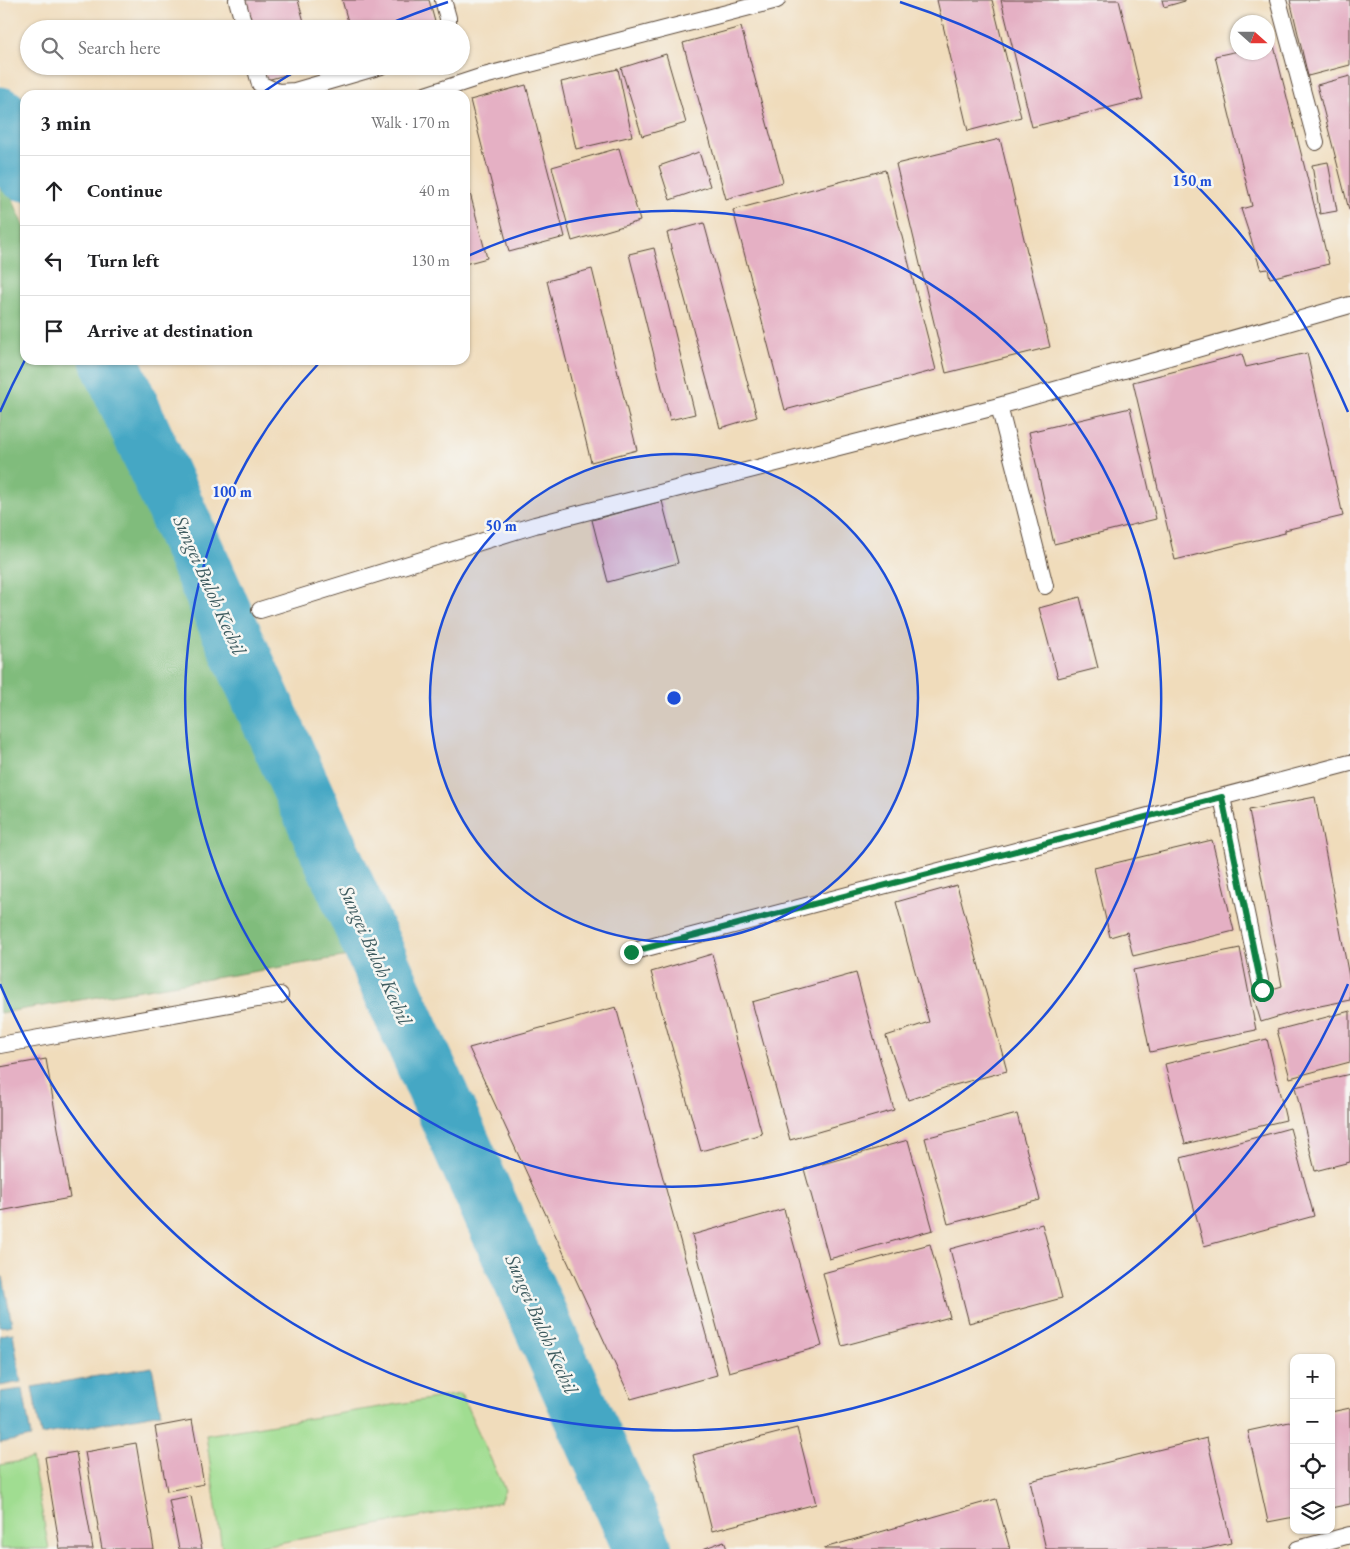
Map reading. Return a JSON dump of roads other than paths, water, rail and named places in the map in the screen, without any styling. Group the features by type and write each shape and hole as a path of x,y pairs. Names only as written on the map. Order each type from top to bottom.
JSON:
{"lane":[{"path":"237,0 243,20"},
{"path":"443,0 448,20"},
{"path":"440,90 480,77 777,0"},
{"path":"1278,0 1316,142"},
{"path":"258,75 260,84 274,90"},
{"path":"298,90 350,75"},
{"path":"260,610 535,524 999,406 1350,305"},
{"path":"999,406 1045,586"},
{"path":"631,952 1350,763"},
{"path":"1222,797 1262,990"},
{"path":"0,1045 280,995"},
{"path":"1298,1549 1350,1535"}],"water":[{"path":"0,1277 3,1277 12,1325 0,1327"},
{"path":"13,1333 21,1382 0,1386 0,1335"},
{"path":"152,1367 161,1413 41,1435 32,1387"},
{"path":"23,1389 31,1437 0,1443 0,1392"}],"waterway":[{"name":"Sungei Buloh Kechil","path":"0,116 20,161"},
{"name":"Sungei Buloh Kechil","path":"111,365 643,1549"}]}
